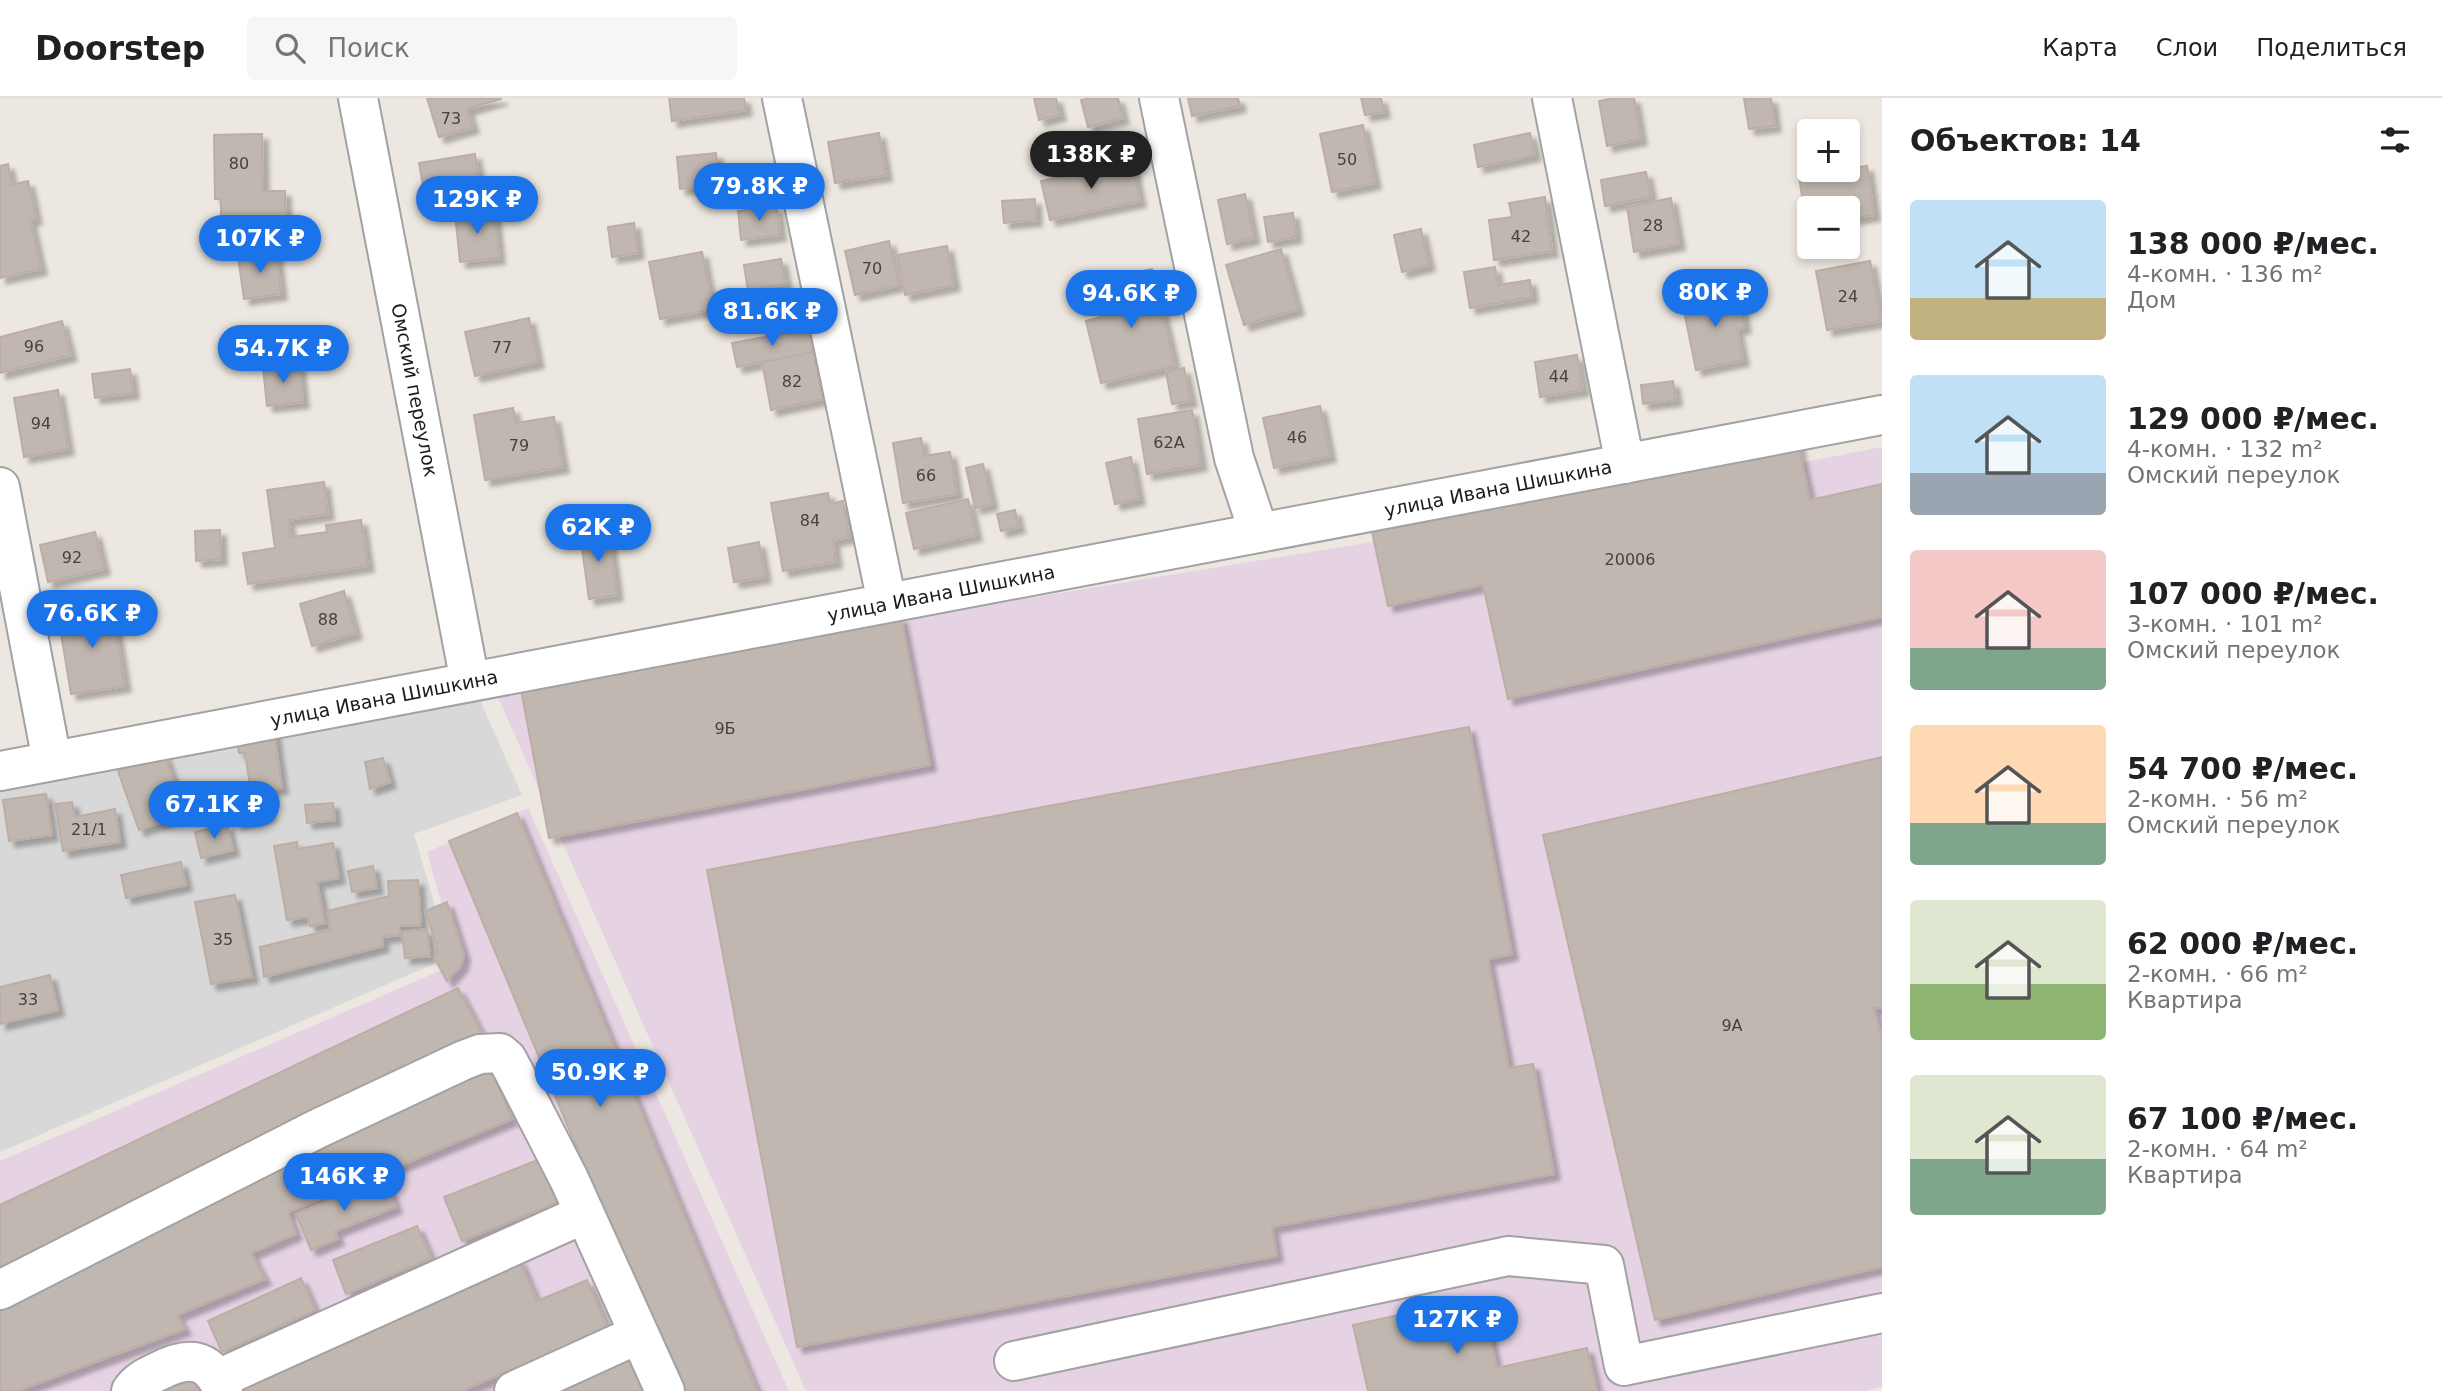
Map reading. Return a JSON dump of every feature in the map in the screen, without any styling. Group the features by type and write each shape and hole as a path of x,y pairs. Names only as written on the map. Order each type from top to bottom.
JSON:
{"street":[{"name":"Омский переулок","path":"358,98 470,682"},
{"path":"782,98 887,603"},
{"path":"1159,98 1234,458 1259,533"},
{"path":"1552,98 1626,464"},
{"name":"улица Ивана Шишкина","path":"0,771 1882,415"},
{"path":"0,487 52,761"},
{"path":"0,1290 317,1129 464,1059 491,1052 500,1053 507,1059 584,1214 665,1391"},
{"path":"131,1391 138,1381 186,1361 197,1362 208,1368 220,1385 584,1214"},
{"path":"1014,1361 1508,1256 1604,1265 1624,1366 1882,1312"},
{"path":"514,1391 639,1334"}],"shaded area":[{"path":"1882,447 1882,1387 1864,1391 806,1391 493,686 1512,519"},
{"path":"478,696 522,795 414,834 450,957 0,1152 0,792"},
{"path":"528,808 789,1391 0,1391 0,1161 458,963 427,852"}],"building":[{"path":"427,98 501,99 467,109 473,127 439,137"},
{"path":"669,98 744,98 746,110 672,121"},
{"path":"1034,98 1056,98 1060,115 1039,120"},
{"path":"1118,98 1123,118 1088,127 1081,100"},
{"path":"1188,98 1238,98 1240,106 1192,116"},
{"path":"1361,98 1381,98 1384,112 1365,115"},
{"path":"1634,98 1641,139 1607,146 1599,101"},
{"path":"1771,98 1775,126 1749,129 1744,99"},
{"path":"1363,125 1375,183 1332,192 1320,134"},
{"path":"879,133 886,175 835,183 828,142"},
{"path":"1530,133 1535,155 1478,167 1474,145"},
{"path":"262,134 263,191 285,191 286,228 221,229 221,199 215,199 214,135"},
{"path":"716,153 719,185 680,189 677,157"},
{"path":"475,154 480,187 425,196 419,163"},
{"path":"1132,162 1140,201 1050,220 1041,181"},
{"path":"8,164 12,185 28,181 36,218 30,220 41,269 0,278 0,166"},
{"path":"1867,166 1874,215 1860,217 1860,196 1802,196 1800,182 1860,182 1860,167"},
{"path":"1646,172 1651,197 1605,206 1601,180"},
{"path":"1245,194 1254,238 1227,244 1218,200"},
{"path":"1545,197 1552,251 1494,260 1489,220 1512,217 1509,203"},
{"path":"1671,198 1679,244 1634,252 1627,207"},
{"path":"1035,199 1036,220 1004,223 1002,201"},
{"path":"777,207 780,235 741,240 738,211"},
{"path":"494,209 499,258 460,262 455,213"},
{"path":"1293,213 1296,237 1268,242 1264,217"},
{"path":"634,223 638,253 612,257 608,227"},
{"path":"1421,229 1429,265 1402,272 1394,235"},
{"path":"889,241 899,285 855,295 845,251"},
{"path":"947,246 954,285 905,295 897,255"},
{"path":"1281,249 1298,309 1244,325 1226,265"},
{"path":"276,252 281,294 244,299 238,257"},
{"path":"702,252 713,309 660,319 649,262"},
{"path":"781,259 786,284 748,291 744,265"},
{"path":"1870,261 1881,321 1827,330 1816,271"},
{"path":"1495,267 1498,285 1530,280 1532,297 1470,308 1464,272"},
{"path":"1152,269 1175,366 1101,383 1086,321 1108,315 1102,288 1126,282 1124,275"},
{"path":"1738,290 1745,327 1737,329 1743,360 1696,370 1682,301"},
{"path":"529,318 538,362 475,376 465,332"},
{"path":"62,321 71,355 0,373 0,337"},
{"path":"809,329 813,352 737,367 732,343"},
{"path":"813,352 823,399 771,410 762,362"},
{"path":"1577,355 1583,390 1540,397 1535,362"},
{"path":"299,365 303,402 267,406 263,368"},
{"path":"1184,368 1191,401 1172,404 1166,372"},
{"path":"130,369 133,393 95,398 92,374"},
{"path":"1673,381 1676,400 1643,404 1641,385"},
{"path":"58,390 68,449 24,457 14,398"},
{"path":"1320,406 1330,456 1274,468 1263,418"},
{"path":"513,408 516,423 554,417 563,467 485,480 474,415"},
{"path":"1192,410 1201,465 1147,474 1138,419"},
{"path":"921,438 924,456 950,452 957,494 903,503 893,443"},
{"path":"1797,439 1810,500 1882,484 1882,617 1508,699 1483,585 1388,606 1372,532"},
{"path":"1131,457 1139,499 1115,504 1106,463"},
{"path":"983,464 992,504 975,508 966,468"},
{"path":"324,482 328,514 288,520 291,537 327,532 326,525 361,520 368,566 248,584 243,553 275,548 267,490"},
{"path":"828,493 830,504 843,501 849,537 833,540 836,562 783,571 771,503"},
{"path":"968,499 976,535 914,549 906,513"},
{"path":"1015,510 1019,527 1001,531 997,514"},
{"path":"220,530 221,559 196,561 195,531"},
{"path":"608,530 617,595 589,599 580,534"},
{"path":"95,532 104,569 48,582 40,545"},
{"path":"759,542 765,577 734,582 728,548"},
{"path":"344,591 356,633 312,646 300,604"},
{"path":"112,606 125,686 71,694 58,615"},
{"path":"901,617 930,765 549,838 521,690"},
{"path":"273,724 282,788 251,792 245,753 239,753 235,729"},
{"path":"1469,727 1512,954 1488,959 1509,1068 1533,1064 1554,1174 1272,1227 1277,1256 797,1347 707,870"},
{"path":"164,754 186,814 139,830 118,771"},
{"path":"1882,757 1882,1007 1874,1008 1882,1041 1882,1267 1655,1320 1543,835"},
{"path":"383,758 390,782 370,789 365,762"},
{"path":"46,794 52,835 9,841 3,800"},
{"path":"265,797 269,815 237,823 233,804"},
{"path":"72,802 75,817 115,809 120,842 63,851 55,804"},
{"path":"333,803 335,820 307,823 305,805"},
{"path":"517,813 757,1391 678,1391 449,841"},
{"path":"227,825 233,850 201,858 195,832"},
{"path":"297,842 298,849 333,843 339,878 317,882 325,923 310,926 308,917 287,920 274,846"},
{"path":"181,862 186,885 126,898 121,875"},
{"path":"373,866 377,888 352,892 348,871"},
{"path":"418,880 421,925 400,926 400,935 382,937 383,946 264,977 260,947 330,930 327,911 389,896 388,881"},
{"path":"235,895 252,977 211,984 195,902"},
{"path":"447,902 464,955 461,966 447,981 434,957 437,946 425,911"},
{"path":"427,929 430,956 405,958 402,932"},
{"path":"50,975 58,1010 0,1024 0,987"},
{"path":"458,988 482,1034 144,1200 0,1279 0,1205"},
{"path":"489,1065 512,1119 288,1212 296,1234 251,1253 265,1279 177,1315 185,1329 17,1391 0,1391 0,1298"},
{"path":"540,1159 558,1202 462,1241 444,1197"},
{"path":"385,1179 396,1207 335,1231 338,1239 311,1250 296,1214"},
{"path":"417,1226 431,1258 346,1294 333,1260"},
{"path":"519,1259 537,1301 587,1280 608,1329 461,1391 240,1391 235,1379"},
{"path":"301,1278 315,1310 222,1352 208,1321"},
{"path":"1481,1297 1497,1368 1587,1348 1597,1391 1368,1391 1353,1325"},
{"path":"629,1359 643,1391 553,1391"},
{"path":"191,1374 198,1391 149,1391"}]}
